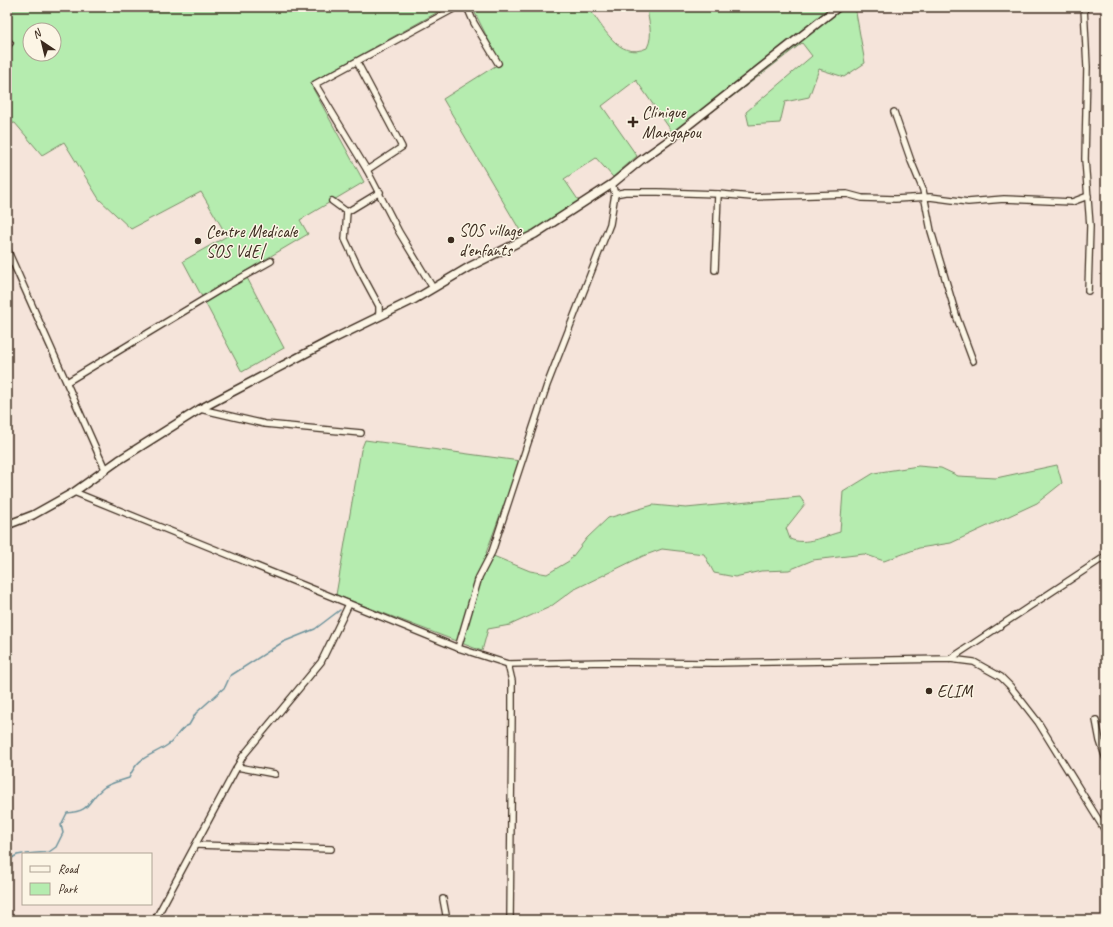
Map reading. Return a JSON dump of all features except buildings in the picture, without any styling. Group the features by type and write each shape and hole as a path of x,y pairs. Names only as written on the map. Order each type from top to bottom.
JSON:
{"main road":[{"path":"7,525 33,515 74,492 105,469 200,409 330,340 415,300 433,288 506,247 535,234 612,184 838,7"}],"street":[{"path":"433,288 399,232 380,192 315,84 457,7"},
{"path":"467,7 474,23 498,63"},
{"path":"1084,7 1087,66 1085,159 1090,226 1088,292"},
{"path":"357,62 402,147 367,170"},
{"path":"894,112 911,161 919,176 931,231 957,318 973,361"},
{"path":"458,648 479,577 492,552 547,385 610,224 615,194 612,184"},
{"path":"347,212 380,192"},
{"path":"615,194 625,192 718,194 752,198 847,194 862,198 924,198 968,202 1004,198 1072,202 1088,196"},
{"path":"716,270 718,194"},
{"path":"332,201 347,212"},
{"path":"347,212 345,239 379,306 379,313 376,319"},
{"path":"7,249 105,469"},
{"path":"67,382 165,325 221,289 271,261"},
{"path":"200,409 265,424 361,433"},
{"path":"74,492 458,648 508,664 606,662 715,663 950,659 974,662 1002,677 1010,686 1041,727 1106,832"},
{"path":"950,659 1106,556"},
{"path":"155,920 243,756 321,662 349,604"},
{"path":"508,664 512,681 510,920"},
{"path":"1096,720 1100,741 1106,759"},
{"path":"237,767 275,774"},
{"path":"1106,781 1106,790"},
{"path":"196,845 331,849"},
{"path":"443,899 447,920"}],"green space":[{"path":"7,7 447,7 310,83 364,182 300,220 308,234 244,272 284,348 242,372 183,261 227,236 201,192 131,229 99,199 64,142 42,155 15,123 7,124 7,53 11,47 7,36"},
{"path":"472,7 588,7 612,40 628,50 637,51 647,48 649,43 650,33 647,7 855,7 865,63 844,77 819,69 809,97 785,102 780,123 749,125 746,112 812,56 802,43 677,139 636,80 602,106 637,156 613,177 596,158 564,179 583,207 525,239 443,99 500,63"},
{"path":"365,440 520,461 486,553 530,571 547,574 569,561 587,538 608,518 653,505 686,508 800,497 805,504 786,528 790,539 796,541 808,541 840,532 843,492 874,473 918,466 941,468 958,476 996,478 1057,465 1062,483 1037,503 951,543 919,548 884,561 864,554 813,560 789,570 761,571 735,577 714,573 704,554 662,549 643,556 573,590 550,607 510,625 488,629 482,651 336,595 361,450"}],"waterway":[{"path":"38,853 49,852 56,847 63,833 61,825 67,813 85,808 105,787 129,778 133,770 141,761 172,742 180,731 189,725 196,713 225,687 230,676 283,642 315,629 340,610"},
{"path":"7,861 17,855 22,854"}],"place":[{"name":"Clinique Mangapou","path":"633,122"},
{"name":"SOS village d'enfants","path":"451,240"},
{"name":"Centre Medicale SOS VdE|","path":"198,241"},
{"name":"ELIM","path":"929,691"}]}
